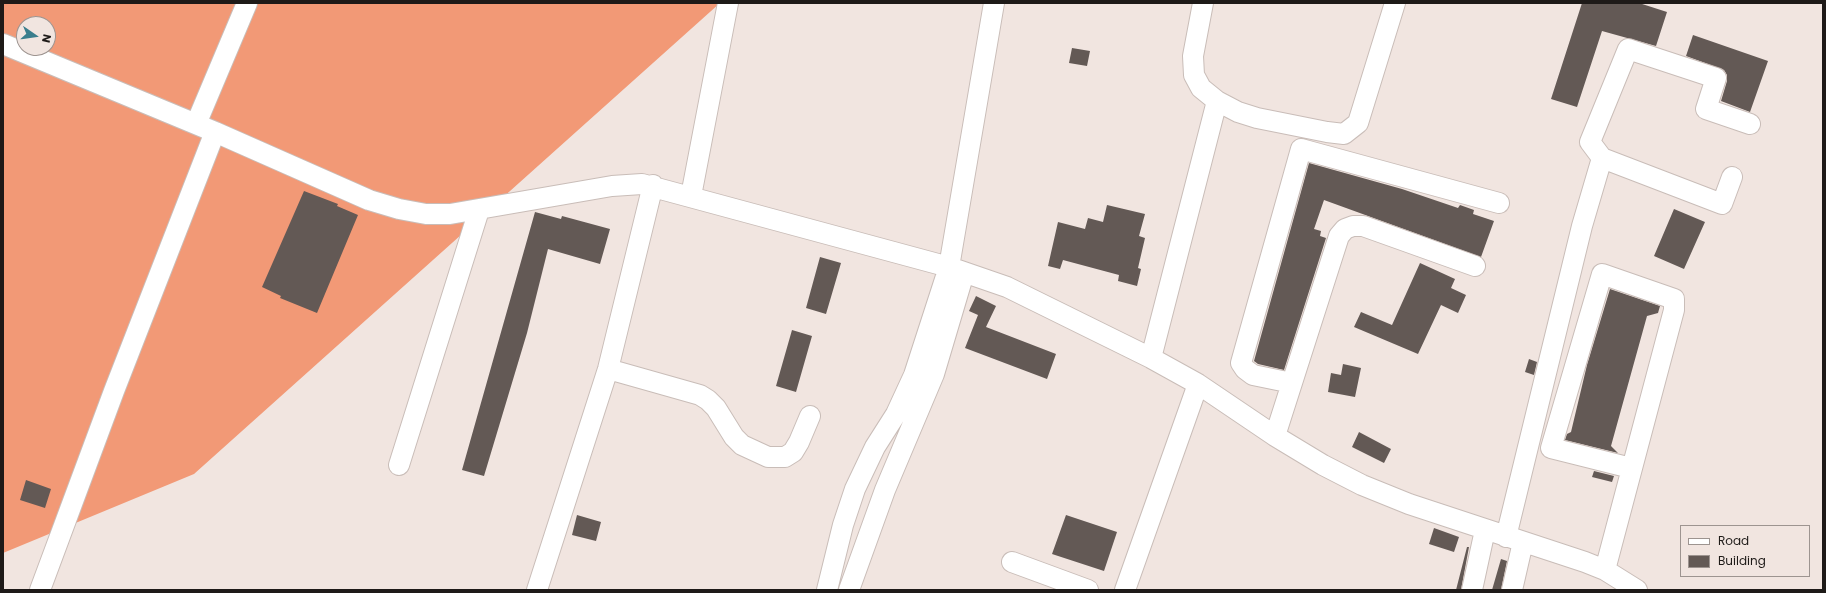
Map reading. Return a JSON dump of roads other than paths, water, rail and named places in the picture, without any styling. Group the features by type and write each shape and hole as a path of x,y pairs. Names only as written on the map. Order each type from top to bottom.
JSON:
{"street":[{"path":"196,124 247,3"},
{"path":"690,196 728,3"},
{"path":"848,590 885,490 934,374 956,270 994,3"},
{"path":"1203,3 1193,56 1194,75 1201,88 1216,107 1257,118 1344,134 1358,123 1395,3"},
{"path":"3,44 215,132 369,200 426,214 450,214 479,210 612,186 642,184 653,185 956,270 1007,287 1151,358 1198,384 1275,436 1324,465 1362,485 1409,504 1605,570 1637,590"},
{"path":"1732,177 1722,204 1602,158 1590,142 1628,49 1716,78 1706,108 1750,124"},
{"path":"1151,358 1216,107"},
{"path":"40,590 114,391 215,132"},
{"path":"1292,383 1253,375 1245,369 1241,363 1301,150 1498,203"},
{"path":"1512,590 1515,540 1582,226 1602,158"},
{"path":"537,590 608,369 653,185"},
{"path":"398,465 479,210"},
{"path":"1275,436 1339,236 1345,229 1353,226 1363,226 1475,266"},
{"path":"827,590 843,526 855,489 875,447 896,414 914,375 956,270"},
{"path":"1605,570 1674,310 1674,299 1602,274 1551,448 1631,468"},
{"path":"608,369 700,395 716,408 734,437 742,445 768,457 785,457 793,452 800,442 810,416"},
{"path":"1125,590 1198,384"},
{"path":"1472,590 1485,530"},
{"path":"1012,562 1088,590"}]}
